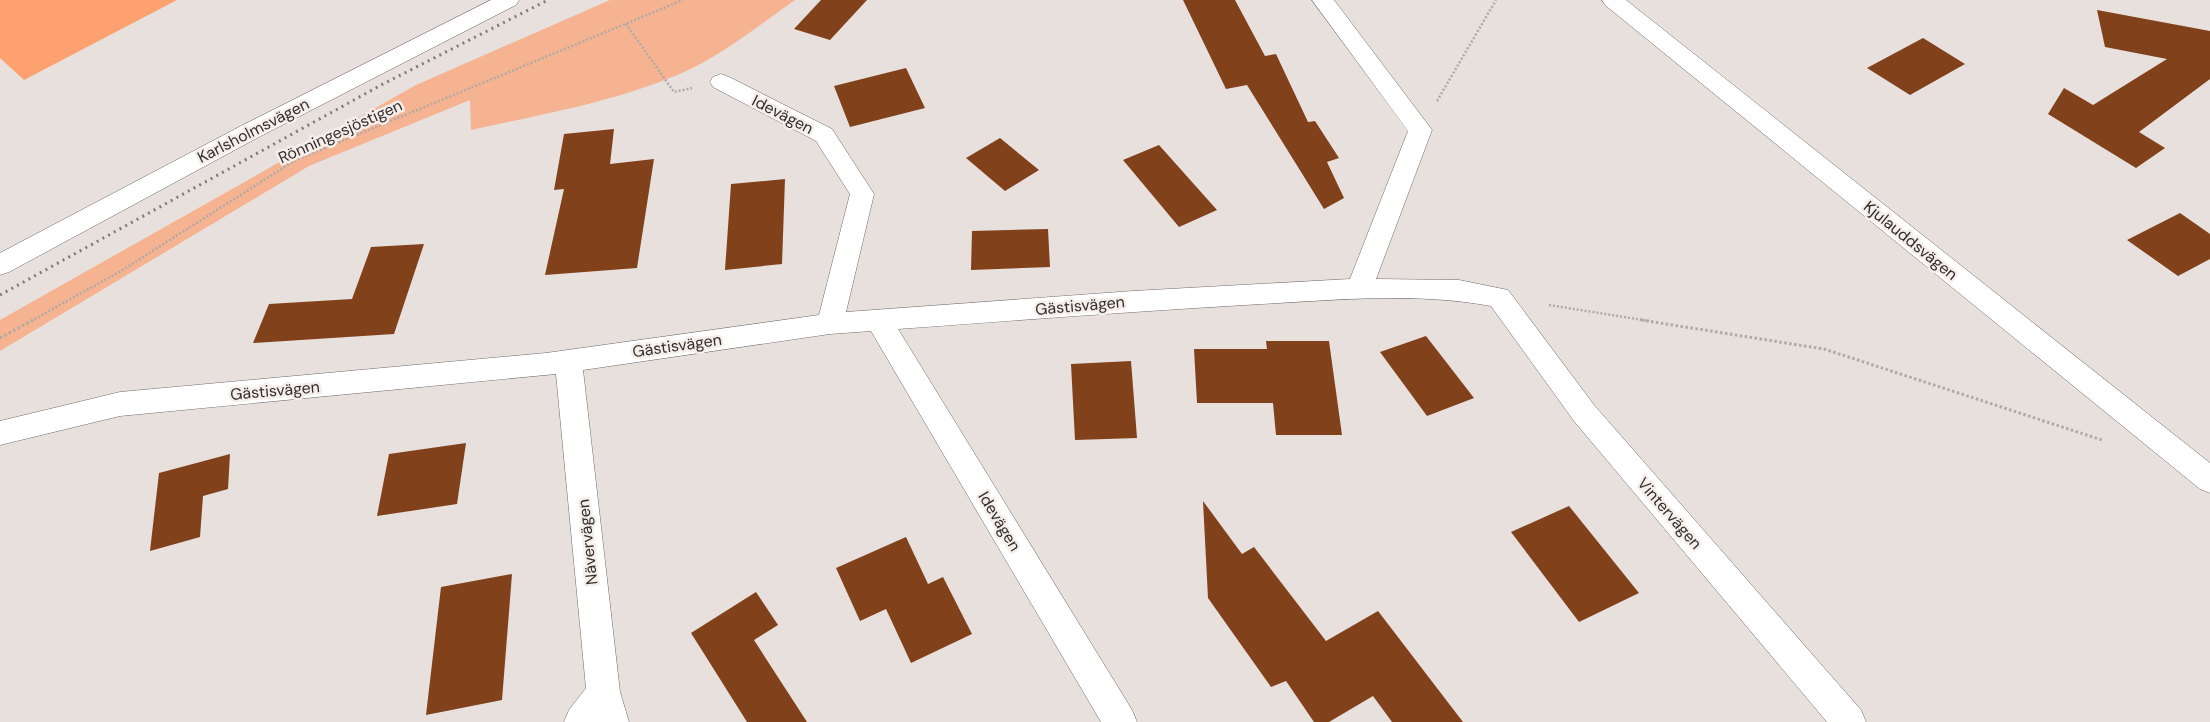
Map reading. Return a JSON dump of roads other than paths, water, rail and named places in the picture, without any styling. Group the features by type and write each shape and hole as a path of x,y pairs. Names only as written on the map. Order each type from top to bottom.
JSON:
{"street":[{"name":"Karlsholmsvägen","path":"0,265 249,132 508,0"},
{"path":"1323,0 1420,130 1359,289"},
{"name":"Kjulauddsvägen","path":"1613,0 2210,480"},
{"name":"Idevägen","path":"721,82 824,135 862,194 830,324"},
{"name":"Gästisvägen","path":"0,433 120,404 546,364 830,324 1133,301 1359,289 1459,290 1498,297"},
{"name":"Vintervägen","path":"1498,297 1584,413 1849,722"},
{"name":"Idevägen","path":"880,321 1120,722"},
{"name":"Nävervägen","path":"568,360 608,707"},
{"path":"581,722 608,707"}],"railway":[{"path":"0,295 383,84 548,0"}]}
